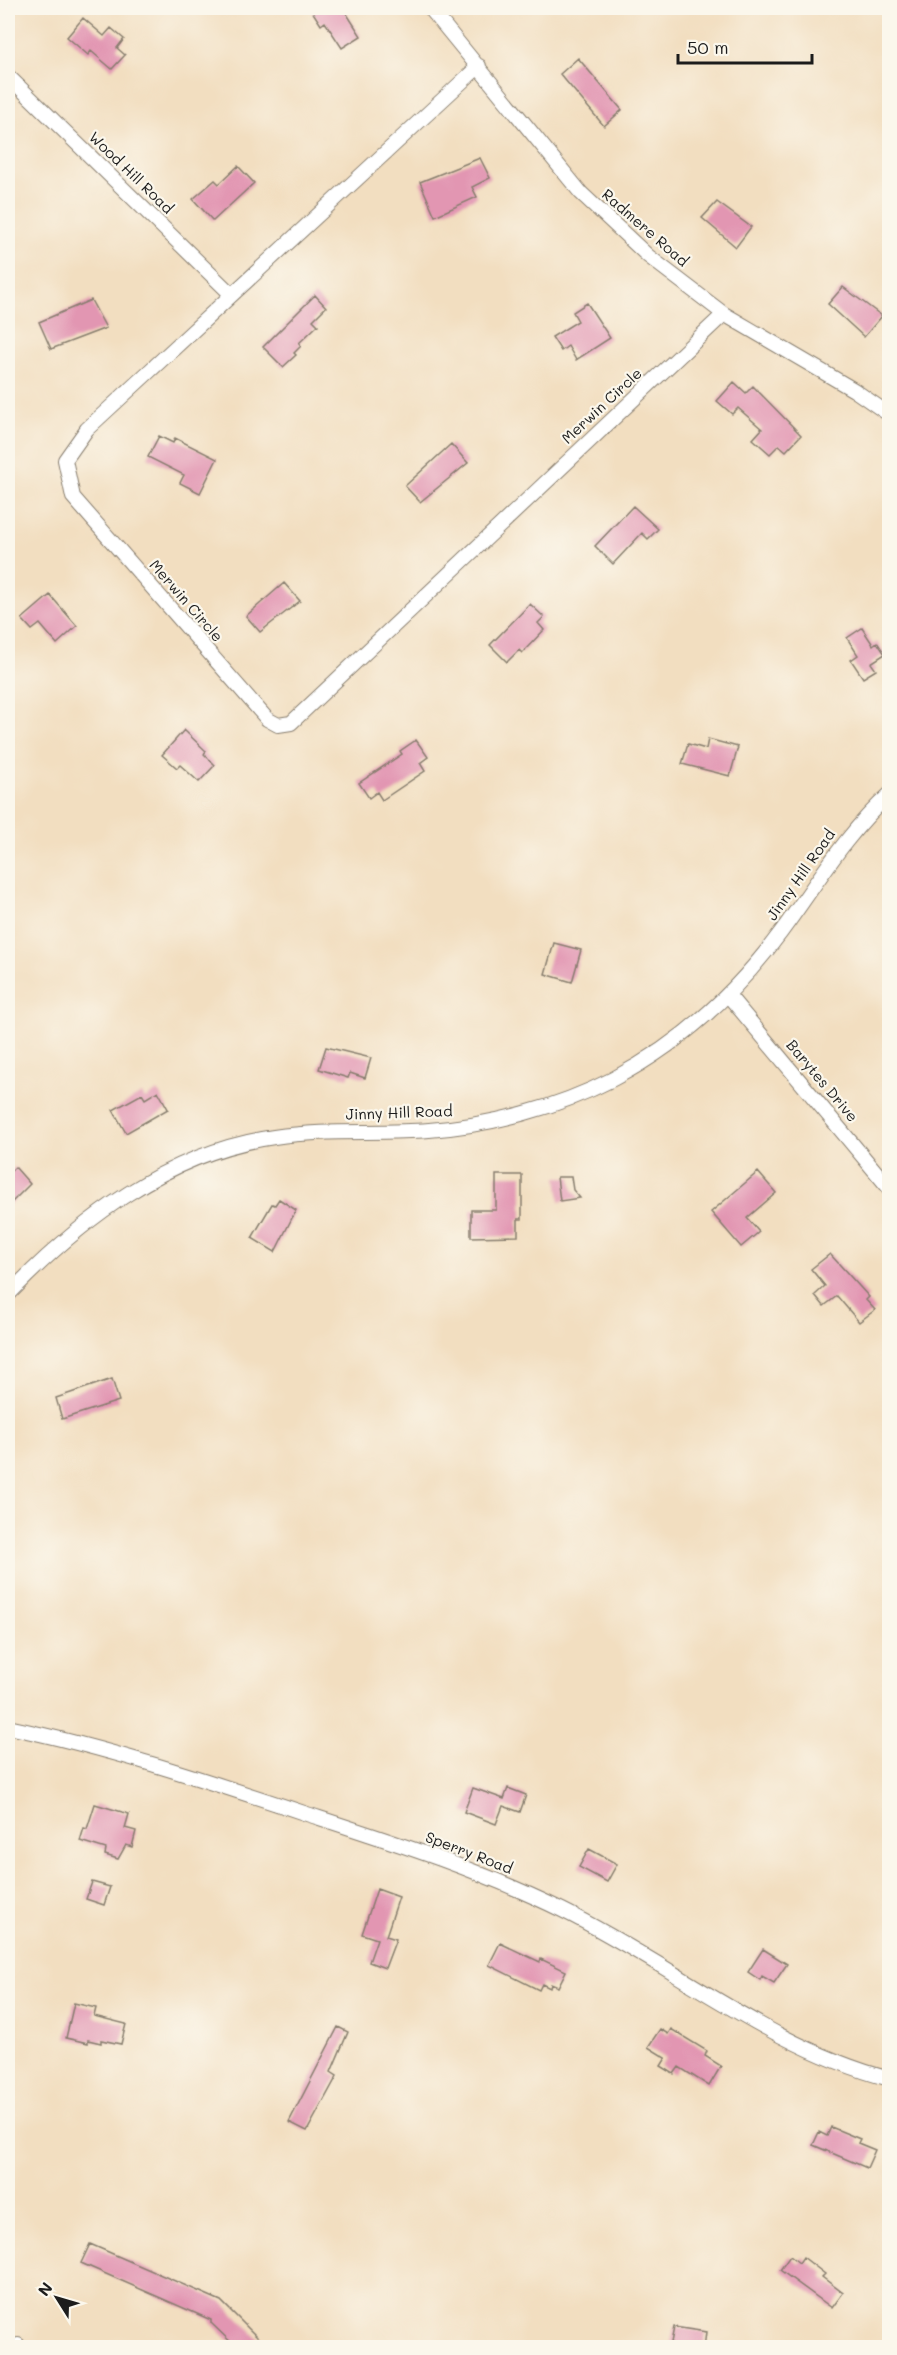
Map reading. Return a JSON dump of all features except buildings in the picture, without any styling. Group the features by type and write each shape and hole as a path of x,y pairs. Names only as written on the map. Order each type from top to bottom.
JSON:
{"street":[{"name":"Radmere Road","path":"430,8 581,193 648,256 723,314 854,390 890,416"},
{"name":"Merwin Circle","path":"479,66 230,293 87,429 65,460 73,497 267,719 278,725 291,723 723,314"},
{"name":"Wood Hill Road","path":"8,76 230,293"},
{"name":"Jinny Hill Road","path":"8,1295 59,1245 102,1211 136,1188 194,1160 235,1145 272,1137 319,1132 427,1130 462,1126 561,1101 611,1080 650,1058 689,1030 728,995 780,934 844,842 890,794"},
{"name":"Barytes Drive","path":"728,995 890,1189"},
{"name":"Sperry Road","path":"8,1727 85,1745 187,1775 416,1850 508,1886 565,1911 624,1943 813,2052 851,2068 890,2079"}]}
